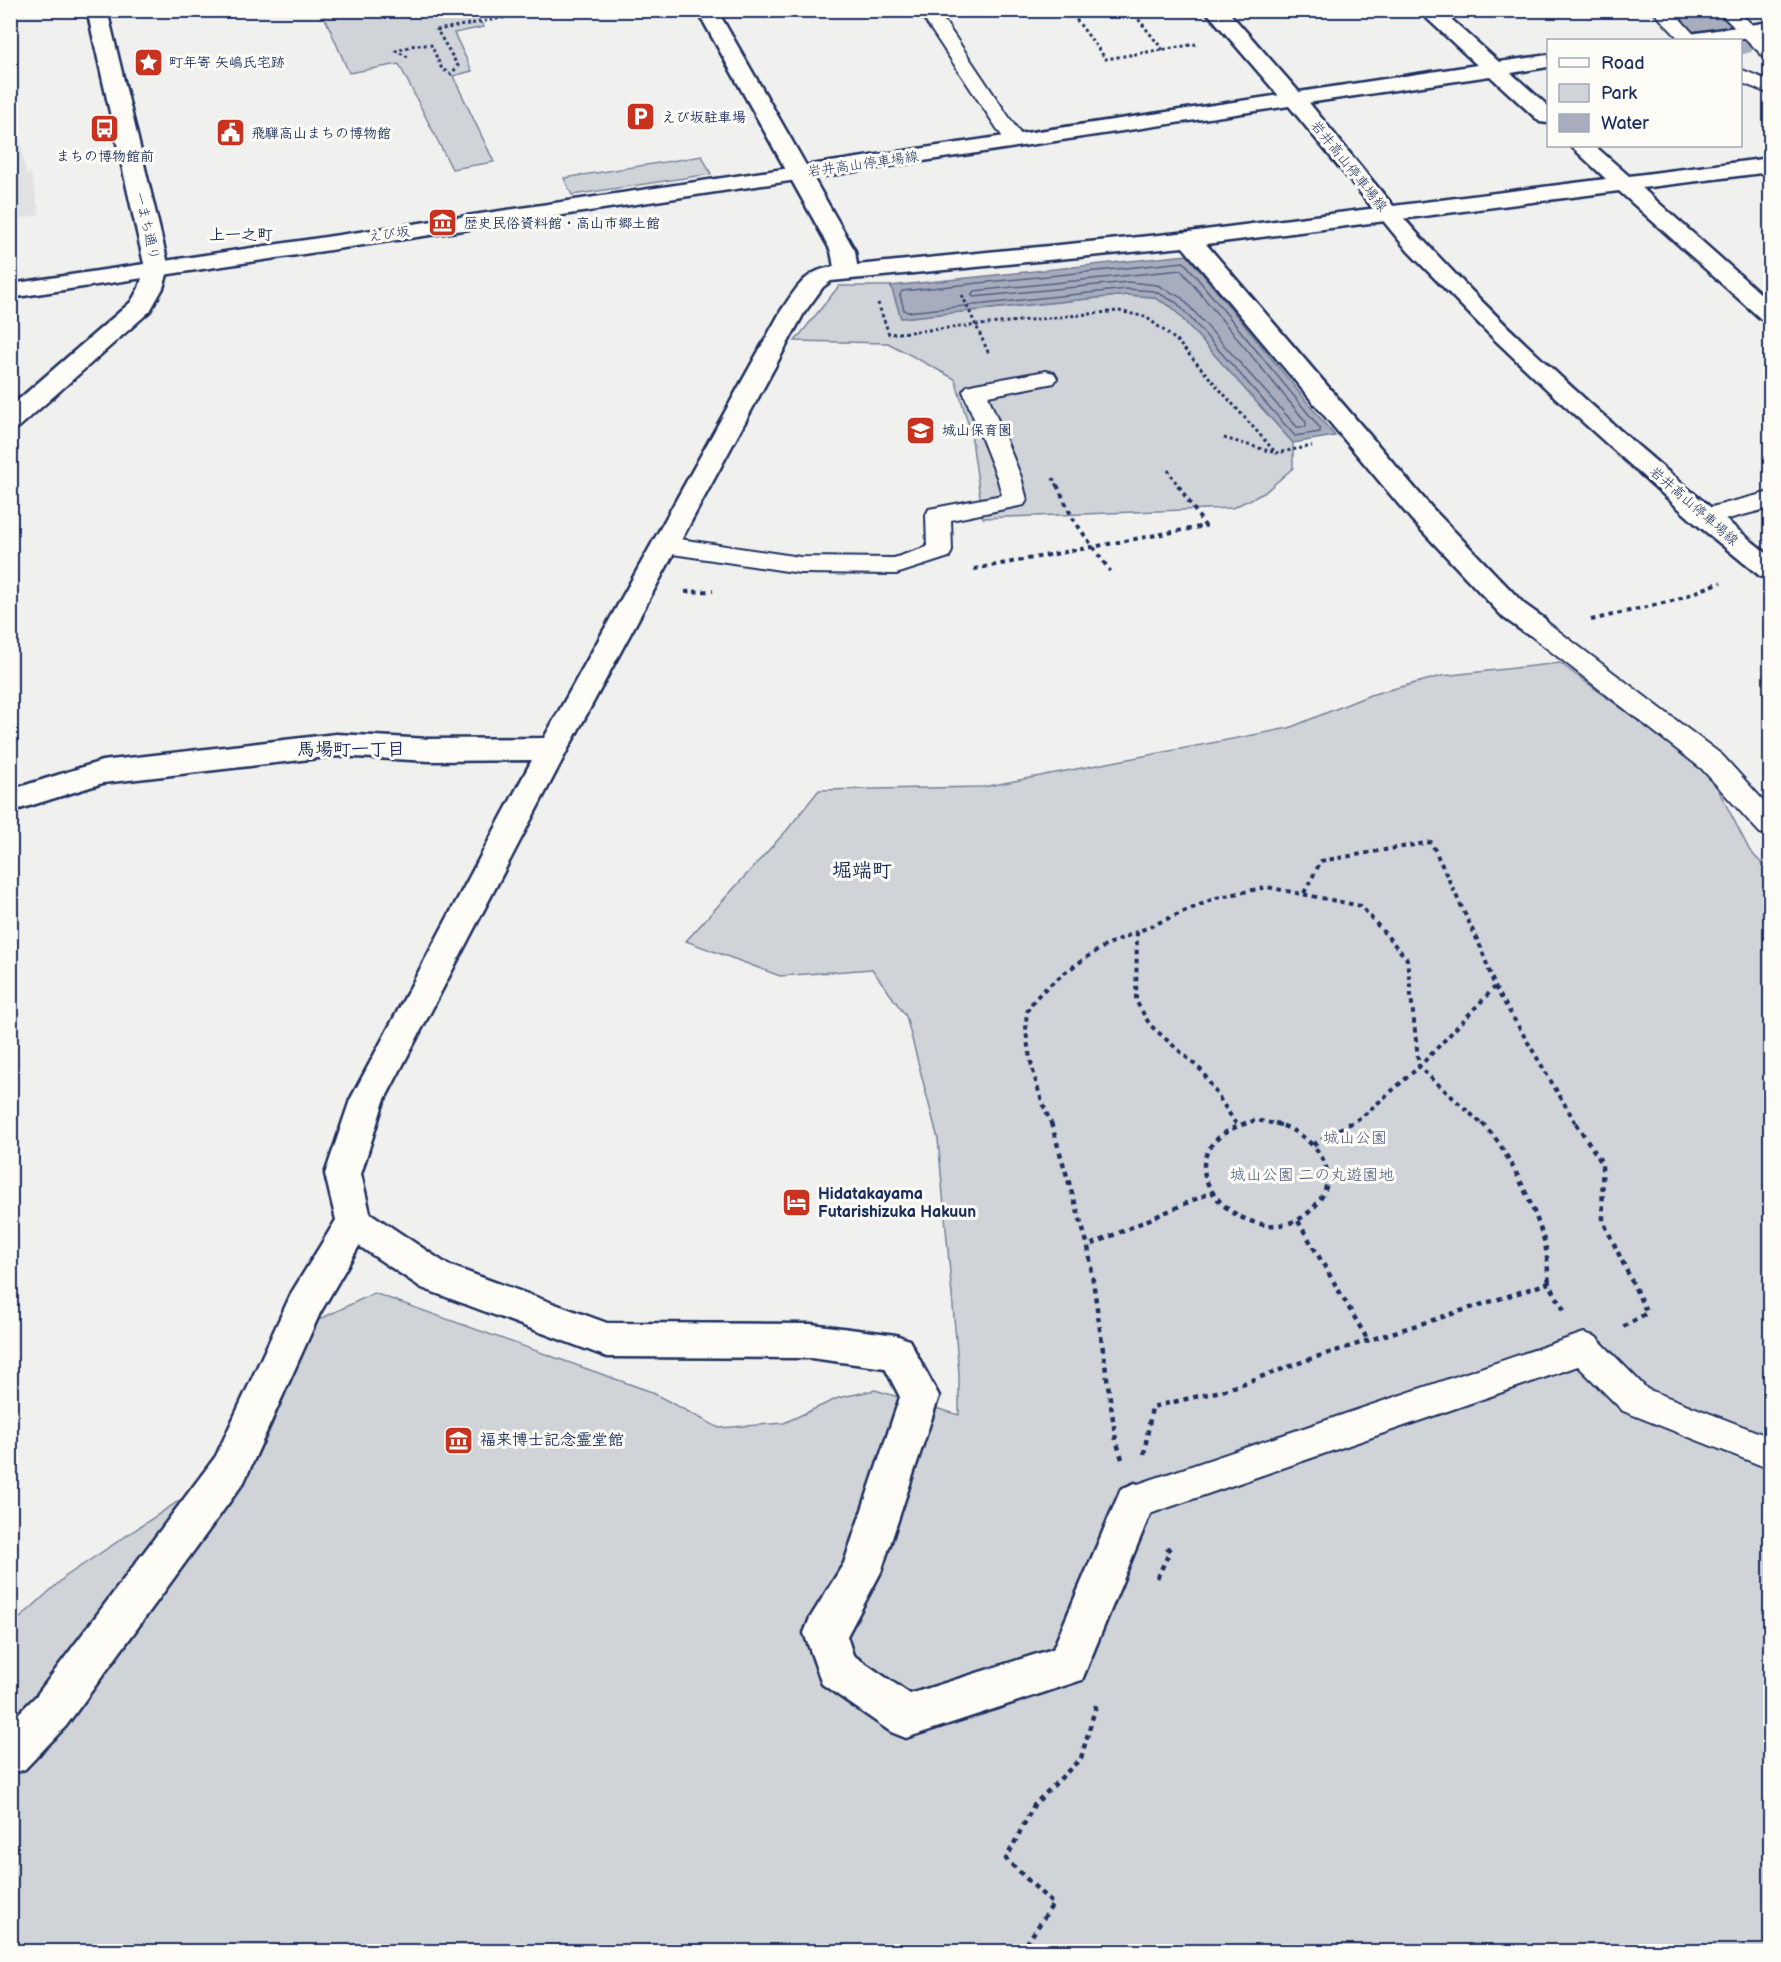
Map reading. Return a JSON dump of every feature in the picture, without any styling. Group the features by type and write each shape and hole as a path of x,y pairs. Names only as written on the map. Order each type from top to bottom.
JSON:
{"street":[{"name":"一まち通り","path":"10,421 141,306 151,288 157,268 97,10"},
{"path":"707,10 857,272"},
{"path":"1215,10 1294,99 1547,61"},
{"path":"1428,10 1547,116"},
{"path":"1699,39 1770,28"},
{"name":"岩井高山停車場線","path":"800,173 1294,99 1416,246 1518,348 1705,517 1767,568"},
{"path":"1583,147 1770,314"},
{"path":"1135,1502 1067,1665 906,1717 837,1669 825,1633 861,1572 920,1396 896,1352 811,1341 607,1340 435,1277 354,1222 343,1174 367,1100 553,749 793,311 815,282 824,276 1189,239 1770,165"},
{"name":"えび坂","path":"157,268 800,173"},
{"path":"1189,239 1452,546 1514,611 1535,626"},
{"path":"10,291 157,268"},
{"path":"10,801 102,772 336,745 430,750 553,749"},
{"path":"10,1754 51,1711 230,1468 270,1385 305,1304 354,1222"}],"lane":[{"path":"927,10 1015,141"},
{"path":"1661,10 1692,39"},
{"path":"1726,10 1743,32 1770,52"},
{"path":"1742,76 1770,88"},
{"path":"666,545 800,565 896,566 940,551 938,515 1015,500 1009,477 975,391 1046,378"},
{"path":"1705,517 1770,500"},
{"path":"1535,626 1712,762 1770,826"},
{"path":"1135,1502 1584,1348 1635,1400 1770,1453"}],"path":[{"path":"408,57 396,51 415,45 431,45 442,69 451,74 458,66 437,30 545,10"},
{"path":"1069,10 1106,59 1239,37"},
{"path":"1131,10 1163,50"},
{"path":"857,272 889,334 1119,311 1146,317 1176,340 1276,453"},
{"path":"975,326 992,358"},
{"path":"1224,438 1276,453 1356,436"},
{"path":"1094,548 1205,526 1168,470"},
{"path":"1060,493 1073,519 1110,571"},
{"path":"1592,620 1677,600 1767,568"},
{"path":"1304,893 1321,861 1431,842 1481,948 1496,987 1552,1086 1602,1163 1603,1221 1647,1313"},
{"path":"1156,1580 1170,1551 1135,1502 1116,1440 1088,1246 1055,1131 1042,1106 1029,1047 1027,1011 1044,988 1106,945 1216,898 1267,887 1361,906 1407,959 1419,1067 1489,1130 1513,1167 1544,1238 1549,1283 1584,1348"},
{"path":"1137,932 1136,1001 1150,1025 1202,1071 1236,1124"},
{"path":"1313,1145 1363,1116 1419,1067 1496,987"},
{"path":"1256,1120 1277,1124 1297,1132 1313,1145 1324,1161 1328,1179 1324,1197 1314,1211 1298,1221 1278,1226 1258,1225 1239,1218 1222,1207 1210,1192 1204,1176 1203,1160 1209,1145 1221,1132 1236,1124 1256,1120"},
{"path":"1088,1246 1210,1192"},
{"path":"1298,1221 1369,1342"},
{"path":"1135,1502 1152,1407 1225,1390 1310,1359 1549,1283"},
{"path":"1021,1952 1053,1904 1006,1860 1034,1805 1081,1758 1098,1695"}],"shaded area":[{"path":"11,86 26,175 31,174 40,215 11,220"}],"green space":[{"path":"322,11 473,11 484,27 454,33 472,71 453,76 494,162 452,169 399,64 349,73"},
{"path":"702,156 711,174 572,195 564,178"},
{"path":"839,286 891,286 901,318 1128,295 1153,297 1172,307 1293,443 1293,468 1264,493 1232,508 983,518 971,433 955,379 888,343 795,341"},
{"name":"城山公園","path":"1560,663 1710,774 1750,851 1770,872 1770,1951 11,1951 10,1627 66,1576 264,1444 316,1321 374,1293 649,1391 719,1428 784,1423 838,1398 875,1390 959,1415 959,1373 938,1139 906,1016 872,969 780,976 686,941 787,830 819,790 983,787 1289,728 1370,695 1442,676"}],"water":[{"path":"1187,255 1335,436 1293,443 1172,307 1153,297 1127,295 901,318 891,286"}],"waterway":[{"path":"1699,10 1729,39"}],"place":[{"name":"町年寄 矢嶋氏宅跡","path":"148,62"},
{"name":"えび坂駐車場","path":"641,117"},
{"name":"まちの博物館前","path":"105,129"},
{"name":"飛騨高山まちの博物館","path":"230,133"},
{"name":"歴史民俗資料館・高山市郷土館","path":"443,223"},
{"name":"城山保育園","path":"921,430"},
{"name":"Hidatakayama Futarishizuka Hakuun","path":"797,1203"},
{"name":"福来博士記念霊堂館","path":"459,1440"}],"district":[{"name":"上一之町","path":"241,235"},
{"name":"馬場町一丁目","path":"351,749"},
{"name":"堀端町","path":"862,871"}],"park label":[{"name":"城山公園 二の丸遊園地","path":"1312,1175"}]}
